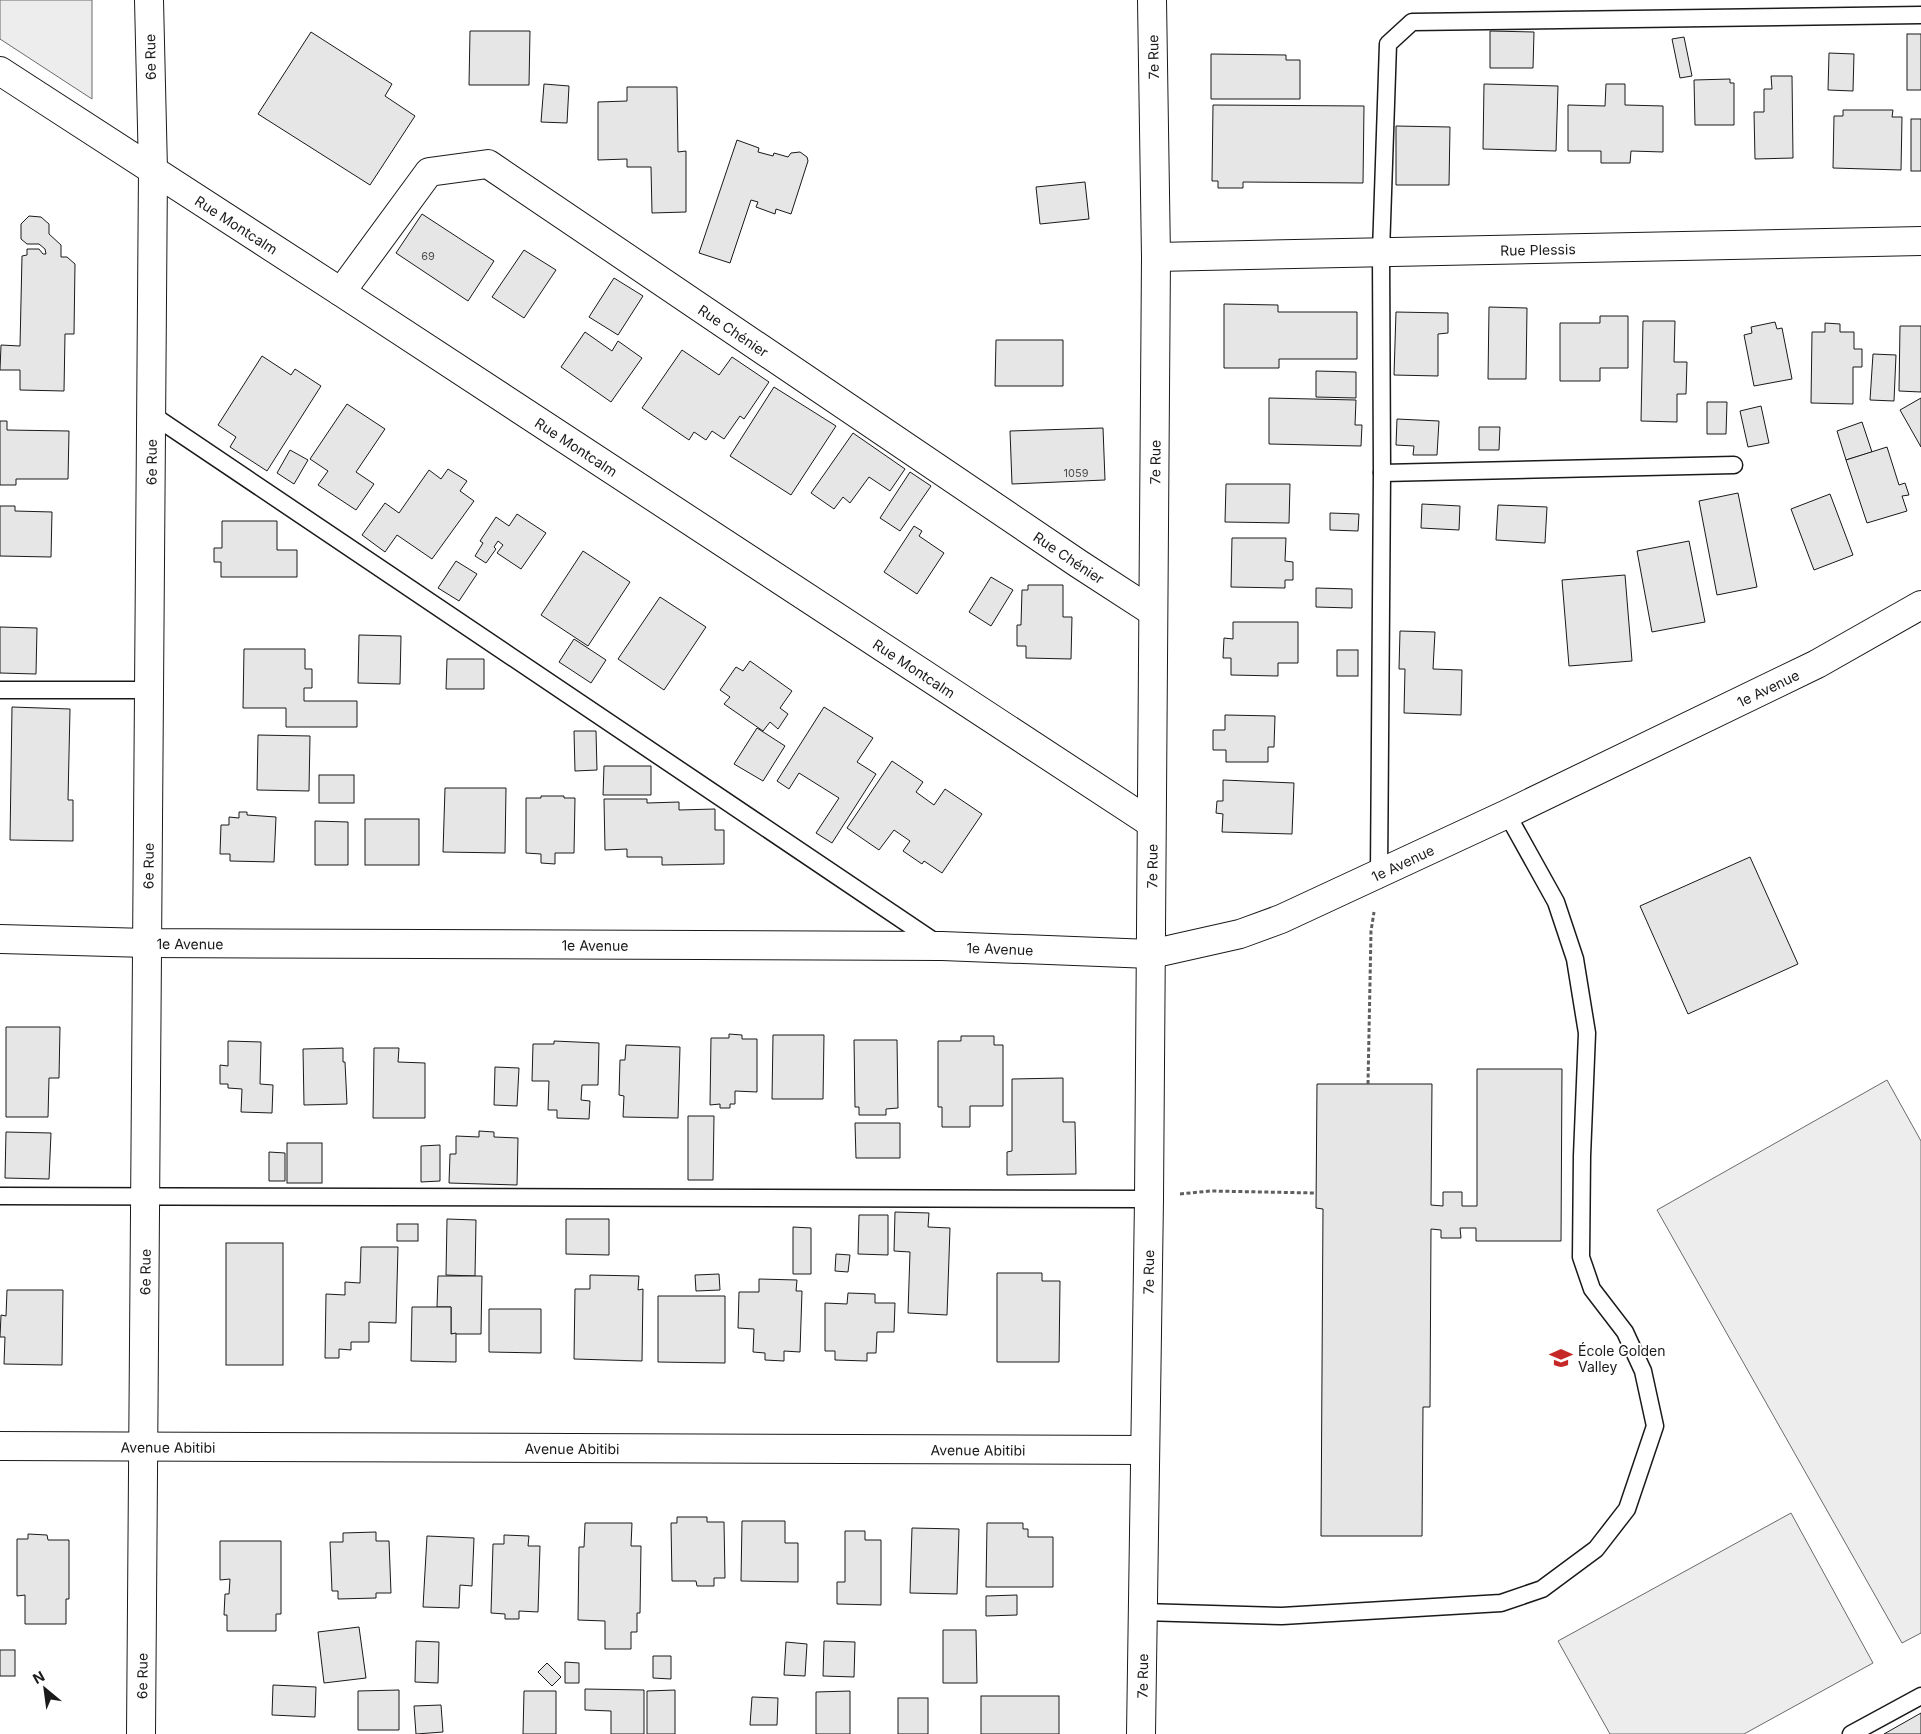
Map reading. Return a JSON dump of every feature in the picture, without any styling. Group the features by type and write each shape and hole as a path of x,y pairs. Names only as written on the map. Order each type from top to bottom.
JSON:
{"street":[{"name":"6e Rue","path":"141,1734 153,170 149,0"},
{"name":"7e Rue","path":"1141,1734 1149,1198 1156,257 1152,0"},
{"name":"Rue Montcalm","path":"0,71 1151,823"},
{"name":"Rue Chénier","path":"341,292 430,172 488,164 1078,564 1153,612"},
{"name":"Rue Plessis","path":"1156,257 1921,241"},
{"name":"1e Avenue","path":"0,939 147,942 942,946 1151,954 1240,934 1281,919 1507,814 1817,664 1921,605"},
{"name":"Avenue Abitibi","path":"0,1446 1145,1450"}],"lane":[{"path":"1379,874 1382,473 1381,252 1388,44 1412,22 1921,15"},
{"path":"151,414 942,946"},
{"path":"1382,473 1734,465"},
{"path":"0,690 149,690"},
{"path":"1142,1612 1282,1616 1501,1603 1542,1589 1588,1555 1596,1549 1627,1509 1655,1426 1642,1371 1625,1332 1592,1289 1580,1257 1582,1156 1588,1032 1576,959 1556,902 1507,814"},
{"path":"0,1196 1149,1198"},
{"path":"1851,1734 1921,1696"}],"path":[{"path":"1368,1084 1371,931 1379,874"},
{"path":"1149,1198 1210,1191 1316,1194"}],"shaded area":[{"path":"0,0 92,0 92,99 0,39"},
{"path":"1887,1080 1921,1141 1921,1633 1902,1643 1657,1210"},
{"path":"1791,1513 1873,1663 1744,1734 1610,1734 1558,1641"}],"building":[{"path":"470,31 530,31 529,85 469,85"},
{"path":"1490,31 1534,32 1533,68 1490,68"},
{"path":"311,32 392,84 385,96 415,116 370,185 258,114"},
{"path":"1907,34 1921,34 1921,90 1907,90"},
{"path":"1684,37 1692,76 1680,78 1672,39"},
{"path":"1829,53 1854,54 1853,91 1828,90"},
{"path":"1211,54 1286,55 1286,60 1300,60 1300,99 1211,99"},
{"path":"1771,76 1792,76 1793,158 1755,159 1754,112 1764,112 1764,89 1772,89"},
{"path":"1730,79 1730,83 1734,83 1734,125 1695,125 1694,80"},
{"path":"544,84 569,86 567,123 541,122"},
{"path":"1484,84 1558,86 1556,151 1483,149"},
{"path":"1606,84 1625,84 1625,105 1663,106 1663,152 1631,151 1630,163 1601,163 1601,151 1568,151 1568,105 1605,106"},
{"path":"627,87 677,87 678,152 686,151 686,212 652,213 651,167 627,167 627,159 598,160 598,102 627,101"},
{"path":"1213,105 1364,106 1363,183 1243,182 1243,188 1218,188 1218,181 1212,181"},
{"path":"1843,110 1893,110 1892,117 1902,117 1901,170 1833,168 1834,116 1843,116"},
{"path":"1911,119 1921,119 1921,171 1911,171"},
{"path":"1396,126 1450,127 1449,185 1396,185"},
{"path":"737,140 759,148 758,152 773,156 774,153 788,157 791,153 800,152 807,157 808,161 791,214 776,209 775,214 756,207 758,202 751,200 730,263 699,253"},
{"path":"1085,182 1089,219 1040,224 1036,187"},
{"path":"422,214 494,261 468,301 396,253"},
{"path":"29,216 41,217 49,224 49,234 61,245 61,257 67,257 75,264 74,334 65,334 64,391 20,390 20,370 0,370 1,345 20,346 22,256 27,255 27,249 39,249 43,254 46,254 45,249 39,244 27,244 21,239 21,224"},
{"path":"524,250 556,270 524,318 492,297"},
{"path":"614,278 643,296 618,335 589,317"},
{"path":"1224,304 1278,305 1278,312 1357,312 1357,359 1279,359 1279,368 1224,368"},
{"path":"1489,307 1527,308 1526,379 1488,379"},
{"path":"1396,312 1448,313 1448,333 1438,334 1438,376 1394,375"},
{"path":"1600,316 1628,316 1628,368 1600,368 1600,381 1560,381 1560,323 1600,323"},
{"path":"1643,321 1675,321 1674,362 1687,362 1686,394 1677,394 1677,422 1641,421"},
{"path":"1775,322 1777,329 1782,328 1792,379 1754,386 1744,335 1752,333 1751,327"},
{"path":"1825,323 1840,324 1840,332 1854,332 1854,349 1862,349 1862,367 1853,367 1853,404 1811,403 1812,332 1825,332"},
{"path":"1900,326 1921,326 1921,392 1899,391"},
{"path":"585,332 612,351 618,341 642,358 611,402 561,367"},
{"path":"996,340 1063,340 1063,386 995,386"},
{"path":"682,350 719,375 732,357 769,382 744,419 740,416 724,439 712,431 706,440 694,432 689,440 642,408"},
{"path":"1873,354 1896,355 1894,401 1870,400"},
{"path":"262,356 291,375 295,369 321,386 267,471 230,447 236,437 218,425"},
{"path":"1316,371 1356,372 1356,398 1316,397"},
{"path":"774,387 836,426 791,495 730,456"},
{"path":"1269,398 1356,400 1355,425 1362,425 1361,446 1269,444"},
{"path":"1921,398 1921,447 1900,410"},
{"path":"1707,402 1727,402 1726,434 1707,434"},
{"path":"347,404 385,429 356,472 374,484 356,510 318,485 328,471 310,459"},
{"path":"1761,406 1769,443 1748,447 1740,411"},
{"path":"1397,419 1439,421 1437,455 1413,455 1414,446 1396,445"},
{"path":"0,421 7,421 7,430 69,431 68,479 16,479 16,485 0,485"},
{"path":"1862,422 1872,452 1846,460 1837,431"},
{"path":"1479,427 1500,427 1499,450 1479,450"},
{"path":"1103,428 1105,480 1012,484 1010,431"},
{"path":"853,433 905,469 890,491 869,477 850,503 843,497 834,509 811,493"},
{"path":"1887,447 1899,485 1905,483 1909,495 1902,496 1907,511 1867,523 1846,460"},
{"path":"290,450 308,460 294,484 277,473"},
{"path":"448,469 467,481 460,491 474,501 432,559 397,535 385,552 362,535 385,503 399,513 429,470 441,479"},
{"path":"910,472 931,486 900,531 880,518"},
{"path":"1226,484 1290,484 1289,523 1225,522"},
{"path":"1738,493 1757,587 1717,595 1699,501"},
{"path":"1830,494 1853,555 1814,570 1791,509"},
{"path":"1422,504 1460,506 1459,530 1421,528"},
{"path":"1498,505 1547,507 1545,543 1496,540"},
{"path":"0,506 15,506 15,511 52,512 51,557 0,556"},
{"path":"1330,513 1359,514 1358,531 1330,530"},
{"path":"517,514 546,533 521,569 497,553 503,545 498,541 494,547 496,549 486,563 475,556 483,543 480,541 496,517 509,526"},
{"path":"222,521 277,521 277,550 297,550 297,577 221,577 221,562 214,562 214,548 222,548"},
{"path":"914,526 922,531 919,536 944,553 917,594 884,572"},
{"path":"1232,538 1286,538 1285,561 1293,562 1293,580 1285,580 1285,588 1231,587"},
{"path":"1689,541 1705,622 1652,632 1637,551"},
{"path":"583,551 630,582 588,646 541,615"},
{"path":"456,561 477,574 459,601 438,588"},
{"path":"1625,575 1632,661 1569,666 1562,580"},
{"path":"991,577 1013,590 991,626 969,612"},
{"path":"1028,585 1063,585 1063,617 1072,617 1071,659 1026,658 1026,646 1017,646 1017,625 1021,625 1022,590 1028,590"},
{"path":"1316,588 1352,589 1352,608 1316,607"},
{"path":"660,597 706,627 664,690 618,659"},
{"path":"1233,622 1298,622 1298,663 1278,663 1278,676 1231,675 1231,658 1223,658 1224,638 1233,639"},
{"path":"0,627 37,628 36,674 0,673"},
{"path":"1400,631 1435,632 1433,669 1462,670 1461,715 1404,713 1405,669 1399,669"},
{"path":"359,635 401,636 400,684 358,683"},
{"path":"574,639 606,660 591,683 559,662"},
{"path":"244,649 305,649 305,669 312,669 312,688 304,688 304,701 357,701 357,727 286,727 286,708 243,708"},
{"path":"1337,650 1358,650 1358,676 1337,676"},
{"path":"447,659 484,659 484,689 446,689"},
{"path":"750,661 792,691 780,708 788,714 778,729 770,722 763,731 724,704 730,697 720,690 736,667 743,671"},
{"path":"12,707 70,709 68,800 73,800 73,841 10,840"},
{"path":"824,707 873,738 857,762 876,774 832,843 816,833 839,798 799,773 789,789 777,781"},
{"path":"1225,715 1275,716 1274,747 1268,747 1268,762 1226,762 1226,750 1213,750 1213,730 1225,730"},
{"path":"757,728 785,746 763,781 734,764"},
{"path":"574,731 596,731 597,770 575,771"},
{"path":"258,735 310,736 309,791 257,790"},
{"path":"892,761 923,782 916,792 934,805 945,789 982,814 942,873 924,861 922,864 903,851 910,841 894,830 879,850 847,828"},
{"path":"604,766 651,766 651,795 603,795"},
{"path":"319,775 354,775 354,803 319,803"},
{"path":"1223,780 1294,783 1292,834 1222,832 1223,814 1216,813 1217,801 1223,801"},
{"path":"445,788 506,788 505,853 443,852"},
{"path":"541,796 575,798 574,853 555,853 555,864 541,863 541,854 526,853 526,798 541,798"},
{"path":"604,799 647,799 647,803 679,802 679,810 715,809 715,830 724,830 724,864 662,865 662,857 627,857 627,849 605,850"},
{"path":"239,812 247,812 247,815 276,817 274,862 230,861 230,854 220,854 221,825 229,825 229,817 239,818"},
{"path":"365,819 419,819 419,865 365,865"},
{"path":"315,821 348,822 348,865 315,865"},
{"path":"1750,857 1798,964 1688,1014 1640,906"},
{"path":"6,1027 60,1027 59,1078 49,1078 48,1117 6,1117"},
{"path":"729,1034 742,1035 742,1039 757,1039 757,1092 735,1091 735,1104 730,1104 730,1108 720,1108 720,1104 710,1105 711,1038 729,1038"},
{"path":"773,1035 824,1035 823,1099 772,1099"},
{"path":"961,1036 994,1036 994,1045 1003,1045 1003,1106 970,1106 970,1127 942,1127 942,1107 938,1107 938,1041 961,1041"},
{"path":"854,1040 897,1040 898,1108 886,1109 886,1115 859,1115 859,1107 855,1107"},
{"path":"228,1041 261,1042 260,1084 273,1085 272,1113 241,1112 242,1089 228,1088 228,1084 220,1084 220,1065 228,1066"},
{"path":"554,1041 599,1043 598,1085 582,1085 581,1100 590,1101 589,1119 557,1118 557,1110 548,1110 549,1081 532,1081 533,1044 554,1044"},
{"path":"626,1045 680,1047 678,1118 623,1117 624,1096 619,1095 620,1060 625,1060"},
{"path":"343,1048 347,1104 304,1105 303,1049"},
{"path":"374,1048 399,1048 398,1062 425,1063 425,1118 373,1118"},
{"path":"495,1067 519,1068 517,1106 494,1105"},
{"path":"1477,1069 1562,1069 1561,1241 1476,1241 1476,1228 1460,1228 1461,1238 1441,1238 1441,1230 1431,1229 1430,1407 1423,1407 1422,1536 1321,1536 1323,1209 1316,1208 1317,1084 1432,1084 1431,1205 1443,1206 1443,1192 1462,1192 1462,1206 1477,1206"},
{"path":"1063,1078 1063,1122 1075,1122 1076,1174 1007,1175 1007,1152 1012,1151 1012,1079"},
{"path":"688,1116 714,1116 713,1180 688,1180"},
{"path":"855,1123 900,1123 900,1158 856,1158"},
{"path":"479,1131 494,1132 494,1137 518,1138 517,1185 449,1183 450,1154 456,1154 456,1136 479,1137"},
{"path":"6,1132 51,1133 49,1179 5,1178"},
{"path":"287,1143 322,1143 322,1183 287,1183"},
{"path":"440,1145 440,1181 421,1182 421,1146"},
{"path":"269,1152 285,1153 285,1181 269,1181"},
{"path":"895,1212 929,1213 928,1227 950,1228 947,1315 908,1313 910,1252 894,1251"},
{"path":"859,1215 888,1215 888,1255 858,1254"},
{"path":"447,1219 476,1220 475,1276 446,1275"},
{"path":"566,1219 609,1219 609,1255 566,1254"},
{"path":"397,1224 418,1224 418,1241 397,1241"},
{"path":"793,1227 811,1228 811,1274 793,1274"},
{"path":"226,1243 283,1243 283,1365 226,1365"},
{"path":"361,1247 398,1247 396,1323 369,1322 369,1342 351,1342 351,1350 339,1349 339,1358 325,1358 326,1294 345,1295 345,1282 360,1283"},
{"path":"836,1254 850,1255 848,1272 835,1271"},
{"path":"997,1273 1042,1273 1042,1281 1060,1281 1059,1362 997,1362"},
{"path":"719,1274 720,1290 696,1291 695,1275"},
{"path":"590,1275 639,1276 638,1290 643,1289 642,1361 574,1359 575,1289 590,1289"},
{"path":"438,1276 482,1276 481,1334 451,1334 451,1307 437,1307"},
{"path":"759,1279 797,1280 796,1291 802,1291 800,1352 784,1351 784,1361 765,1360 765,1353 753,1352 754,1329 738,1328 739,1292 759,1292"},
{"path":"7,1290 63,1290 62,1365 4,1364 5,1337 0,1337 1,1315 6,1316"},
{"path":"848,1293 875,1294 875,1303 895,1303 894,1332 877,1332 876,1353 867,1353 867,1361 835,1360 835,1351 825,1351 825,1303 847,1304"},
{"path":"658,1296 725,1296 725,1363 658,1362"},
{"path":"412,1307 451,1307 451,1334 456,1333 456,1362 411,1361"},
{"path":"489,1309 541,1309 541,1353 489,1352"},
{"path":"677,1517 707,1517 707,1522 724,1522 725,1578 714,1578 714,1586 697,1586 696,1581 672,1581 671,1523 677,1523"},
{"path":"742,1521 785,1521 785,1543 798,1543 798,1582 741,1581"},
{"path":"585,1523 632,1523 631,1546 641,1546 640,1613 637,1613 637,1632 631,1632 631,1649 605,1649 605,1621 578,1620 579,1547 584,1547"},
{"path":"987,1523 1023,1523 1023,1529 1028,1529 1028,1537 1053,1537 1053,1587 986,1587"},
{"path":"912,1528 959,1529 957,1594 910,1593"},
{"path":"845,1531 865,1531 865,1540 881,1540 881,1605 837,1604 837,1582 845,1582"},
{"path":"376,1532 376,1541 389,1541 391,1593 376,1593 376,1598 338,1599 338,1591 332,1591 330,1542 343,1542 343,1533"},
{"path":"28,1534 47,1535 48,1540 69,1540 69,1599 66,1599 66,1624 25,1624 25,1595 17,1596 17,1539 28,1539"},
{"path":"504,1535 529,1536 528,1546 540,1546 538,1612 519,1611 519,1619 505,1619 505,1614 491,1613 493,1544 504,1544"},
{"path":"427,1536 474,1538 472,1586 460,1585 459,1608 423,1607"},
{"path":"220,1541 281,1541 281,1614 276,1614 276,1631 227,1631 227,1615 224,1615 225,1594 229,1594 230,1579 220,1580"},
{"path":"1017,1595 1017,1615 986,1616 986,1596"},
{"path":"359,1627 366,1678 324,1683 318,1632"},
{"path":"943,1630 976,1630 977,1683 943,1683"},
{"path":"416,1641 439,1642 438,1683 415,1682"},
{"path":"824,1641 855,1642 854,1677 823,1676"},
{"path":"786,1642 807,1644 805,1676 784,1675"},
{"path":"0,1650 15,1650 15,1676 0,1676"},
{"path":"653,1656 671,1656 671,1679 653,1678"},
{"path":"565,1662 579,1663 579,1683 565,1683"},
{"path":"547,1663 561,1677 552,1686 538,1672"},
{"path":"273,1685 316,1687 315,1717 272,1715"},
{"path":"585,1689 644,1690 644,1734 611,1734 611,1711 585,1710"},
{"path":"399,1690 399,1730 358,1730 358,1691"},
{"path":"675,1690 675,1734 647,1734 647,1691"},
{"path":"524,1691 556,1691 556,1734 523,1734"},
{"path":"850,1691 850,1734 816,1734 816,1692"},
{"path":"981,1696 1059,1696 1059,1734 981,1734"},
{"path":"752,1697 778,1698 777,1725 750,1725"},
{"path":"898,1698 928,1698 928,1734 898,1734"},
{"path":"441,1705 443,1732 416,1734 414,1706"},
{"path":"1921,1713 1921,1734 1884,1734"}],"place":[{"name":"École Golden Valley","path":"1561,1358"}]}
